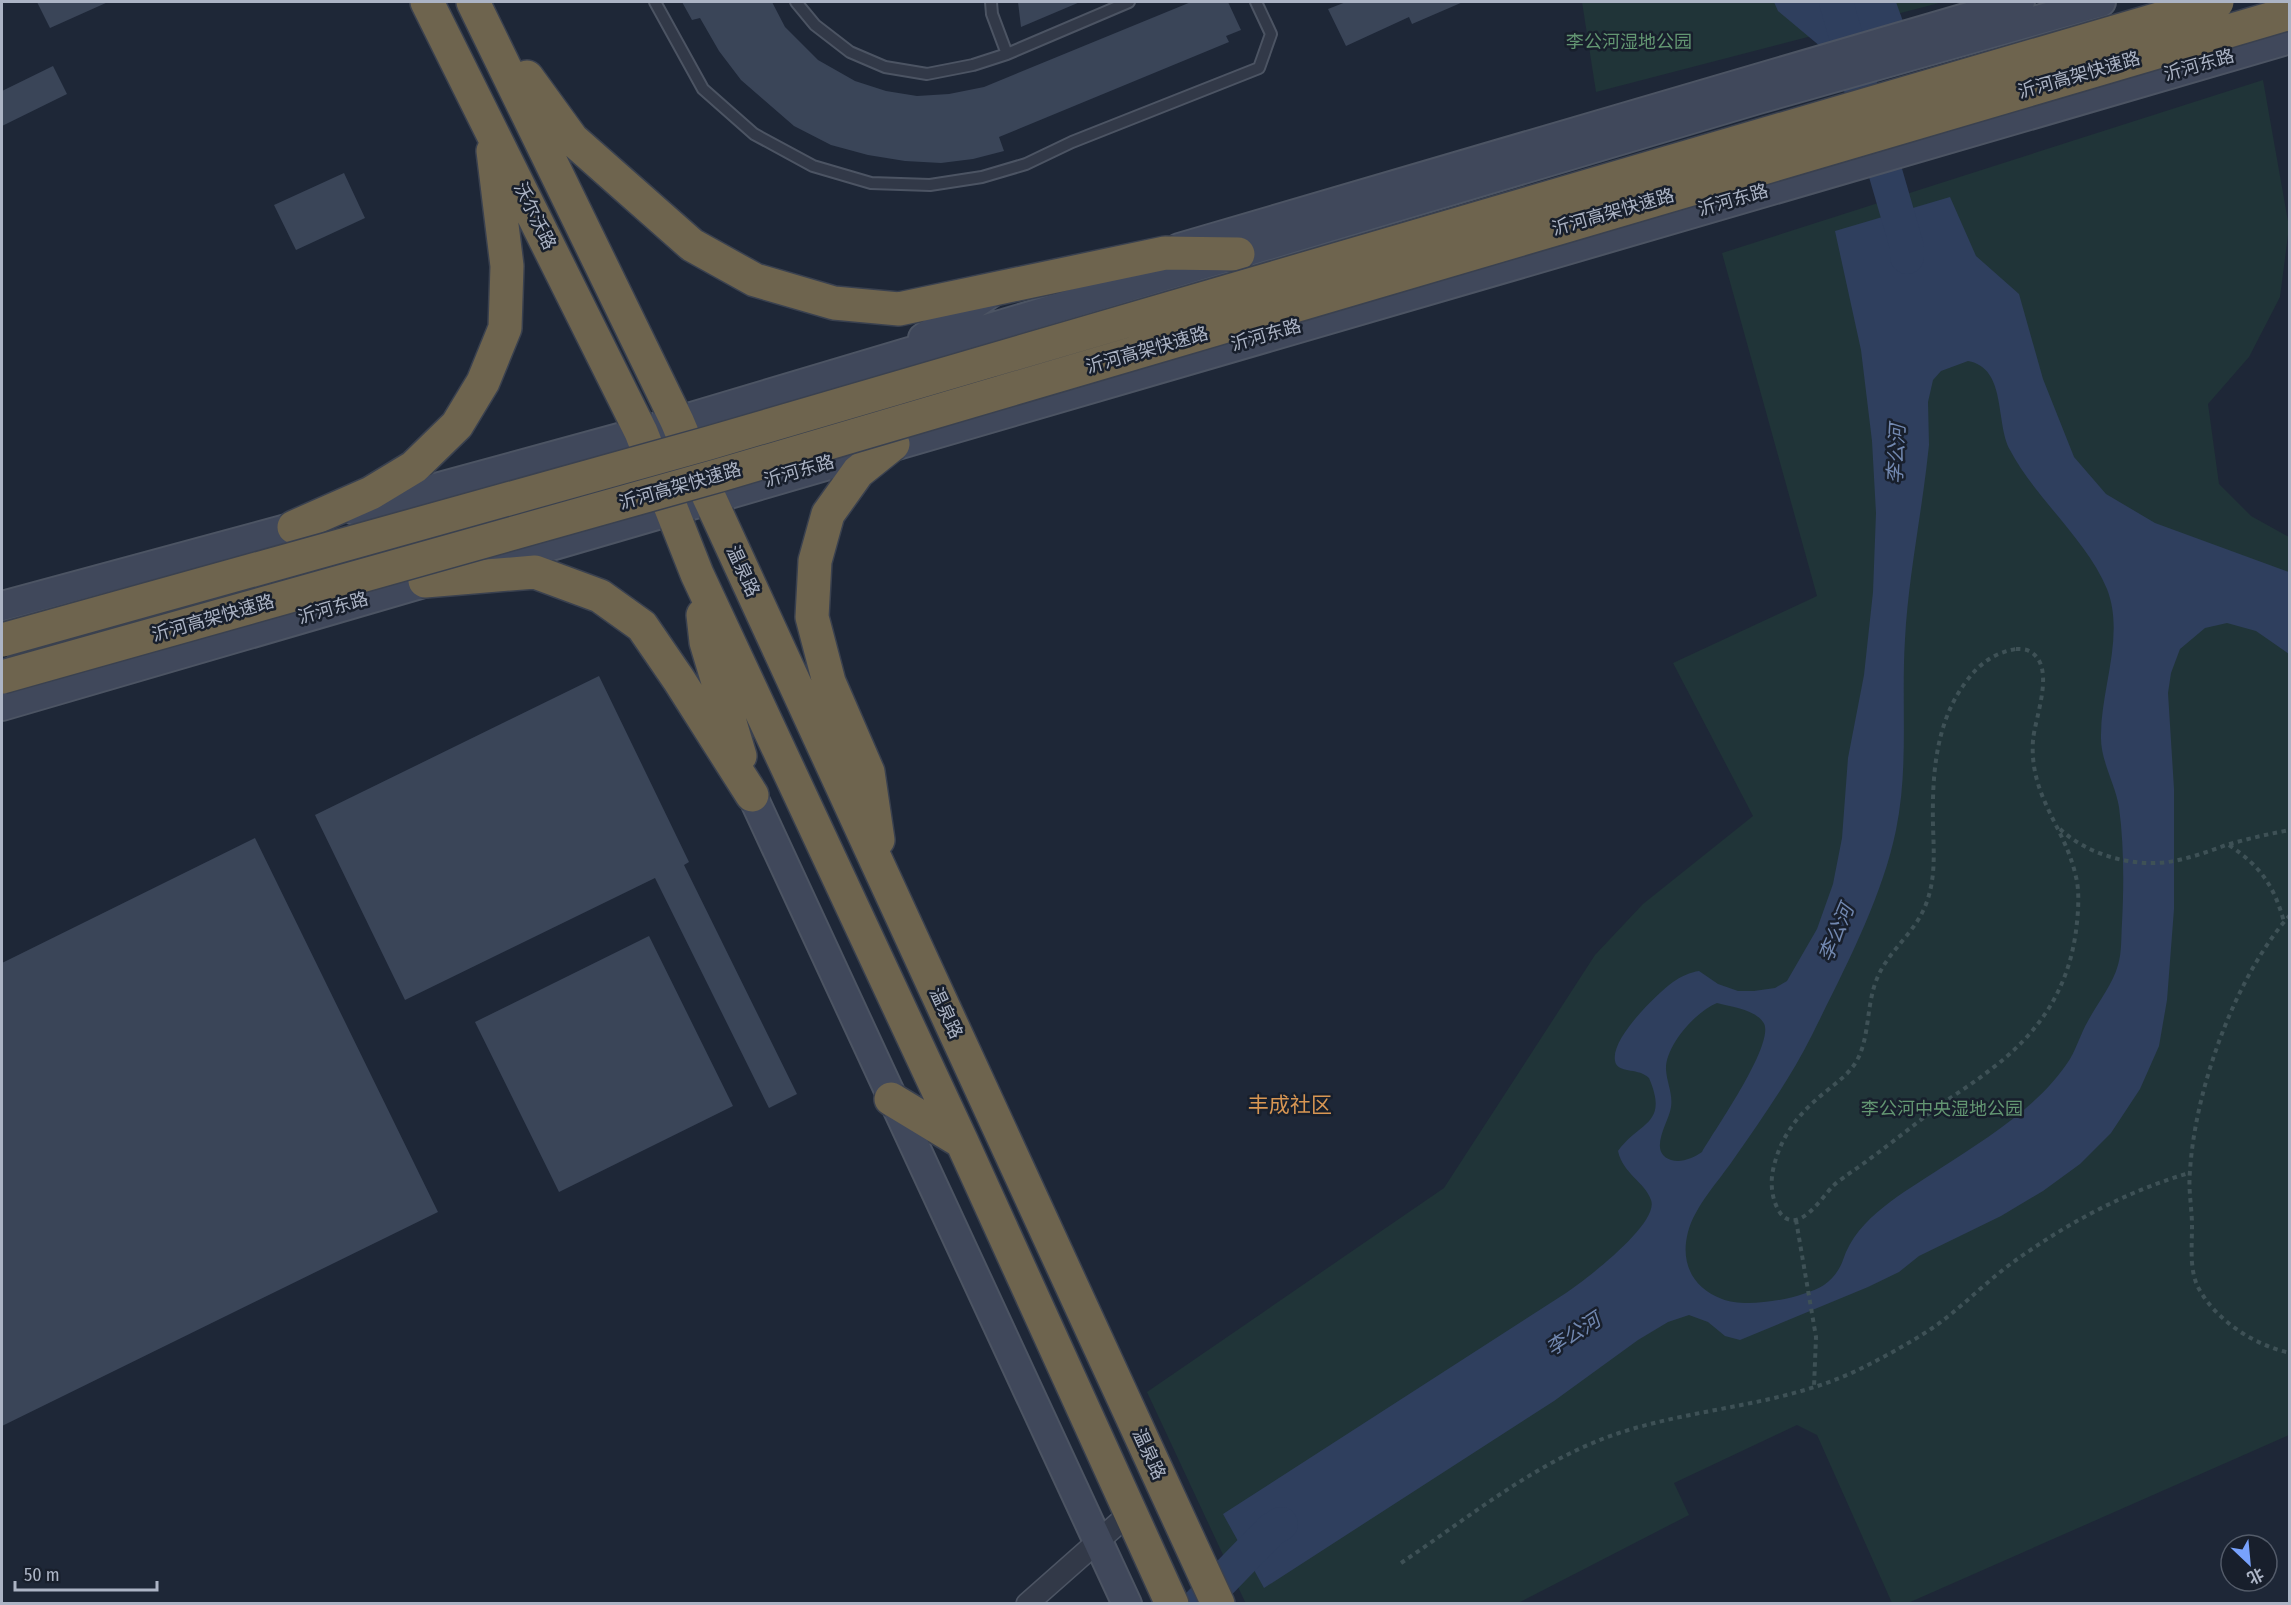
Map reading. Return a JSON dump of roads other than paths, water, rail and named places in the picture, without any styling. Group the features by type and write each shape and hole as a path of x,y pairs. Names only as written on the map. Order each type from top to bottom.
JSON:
{"highway":[{"name":"沃尔沃路","path":"427,2 640,432"},
{"name":"沂河高架快速路","path":"2,640 721,440 2217,2"},
{"path":"474,3 572,138 692,245 755,280 834,303 899,309 1165,253 1238,254"},
{"path":"474,3 677,421"},
{"name":"沂河高架快速路","path":"2,677 731,472 2289,13"},
{"path":"294,527 371,493 414,467 457,425 483,382 506,327 507,266 490,126"},
{"name":"温泉路","path":"677,421 769,629 1218,1604"},
{"path":"640,432 698,574 962,1142 1172,1604"},
{"path":"884,877 868,772 829,681 812,617 816,561 828,514 858,472 893,444"},
{"path":"425,581 535,572 600,596 642,626 752,795"},
{"path":"698,574 706,642 752,795"},
{"path":"769,629 829,681"},
{"path":"891,1099 962,1142"}],"main road":[{"path":"1956,32 2020,2"},
{"path":"1165,253 1956,32 2087,3 2101,93"},
{"name":"沂河东路","path":"2,706 709,497 2289,39"},
{"path":"2,606 640,432 1238,254 1747,91"},
{"path":"897,355 999,288"},
{"path":"752,795 1126,1604"}],"street":[{"path":"1027,1604 1130,1513"}],"lane":[{"path":"656,2 704,89 754,134 813,166 871,183 930,185 982,177 1026,164 1072,142 1259,69 1271,34 1256,2"},
{"path":"796,2 815,25 850,52 885,67 927,74 973,65 1007,54 1129,2"},
{"path":"991,2 992,14 1007,54"}],"water":[{"path":"1774,2 1896,2 1909,38 1833,57 1778,11"},
{"path":"1950,197 1976,256 2019,294 2043,379 2074,457 2106,494 2155,523 2289,572 2289,654 2256,631 2227,623 2205,628 2180,649 2171,673 2168,693 2174,789 2174,909 2167,1000 2159,1046 2140,1089 2111,1133 2080,1164 2043,1191 2001,1216 1919,1256 1899,1272 1740,1340 1725,1336 1708,1322 1689,1315 1668,1322 1638,1340 1554,1401 1264,1588 1223,1514 1566,1293 1619,1251 1644,1223 1651,1210 1651,1200 1644,1188 1624,1166 1618,1151 1649,1121 1656,1105 1649,1078 1640,1073 1622,1069 1616,1064 1615,1055 1618,1044 1635,1019 1673,982 1699,971 1718,984 1738,991 1775,988 1787,981 1817,929 1833,884 1842,838 1848,758 1864,675 1873,592 1876,513 1872,441 1861,350 1835,231","holes":["1968,361 1980,366 1989,374 1998,398 2005,438 2010,450 2033,485 2087,553 2107,589 2112,607 2113,643 2102,717 2101,744 2119,807 2122,836 2121,944 2116,972 2070,1059 2044,1092 2012,1120 1898,1196 1871,1218 1859,1231 1836,1274 1830,1280 1814,1290 1788,1298 1759,1303 1732,1302 1712,1294 1696,1281 1687,1263 1688,1232 1701,1204 1785,1083 1803,1051 1849,961 1890,856 1902,783 1906,618 1929,445 1928,402 1933,380 1941,371","1717,1003 1742,1009 1759,1018 1763,1022 1765,1032 1761,1047 1743,1086 1702,1152 1687,1159 1671,1160 1664,1156 1660,1144 1671,1107 1667,1061 1670,1051 1683,1031 1708,1007"]}],"waterway":[{"name":"李公河","path":"1836,2 1907,247 1907,257"},
{"name":"李公河","path":"1199,1604 1271,1530 1281,1524"}],"district":[{"name":"丰成社区","path":"1290,1105"}],"park label":[{"name":"李公河湿地公园","path":"1629,42"},
{"name":"李公河中央湿地公园","path":"1942,1109"}]}
